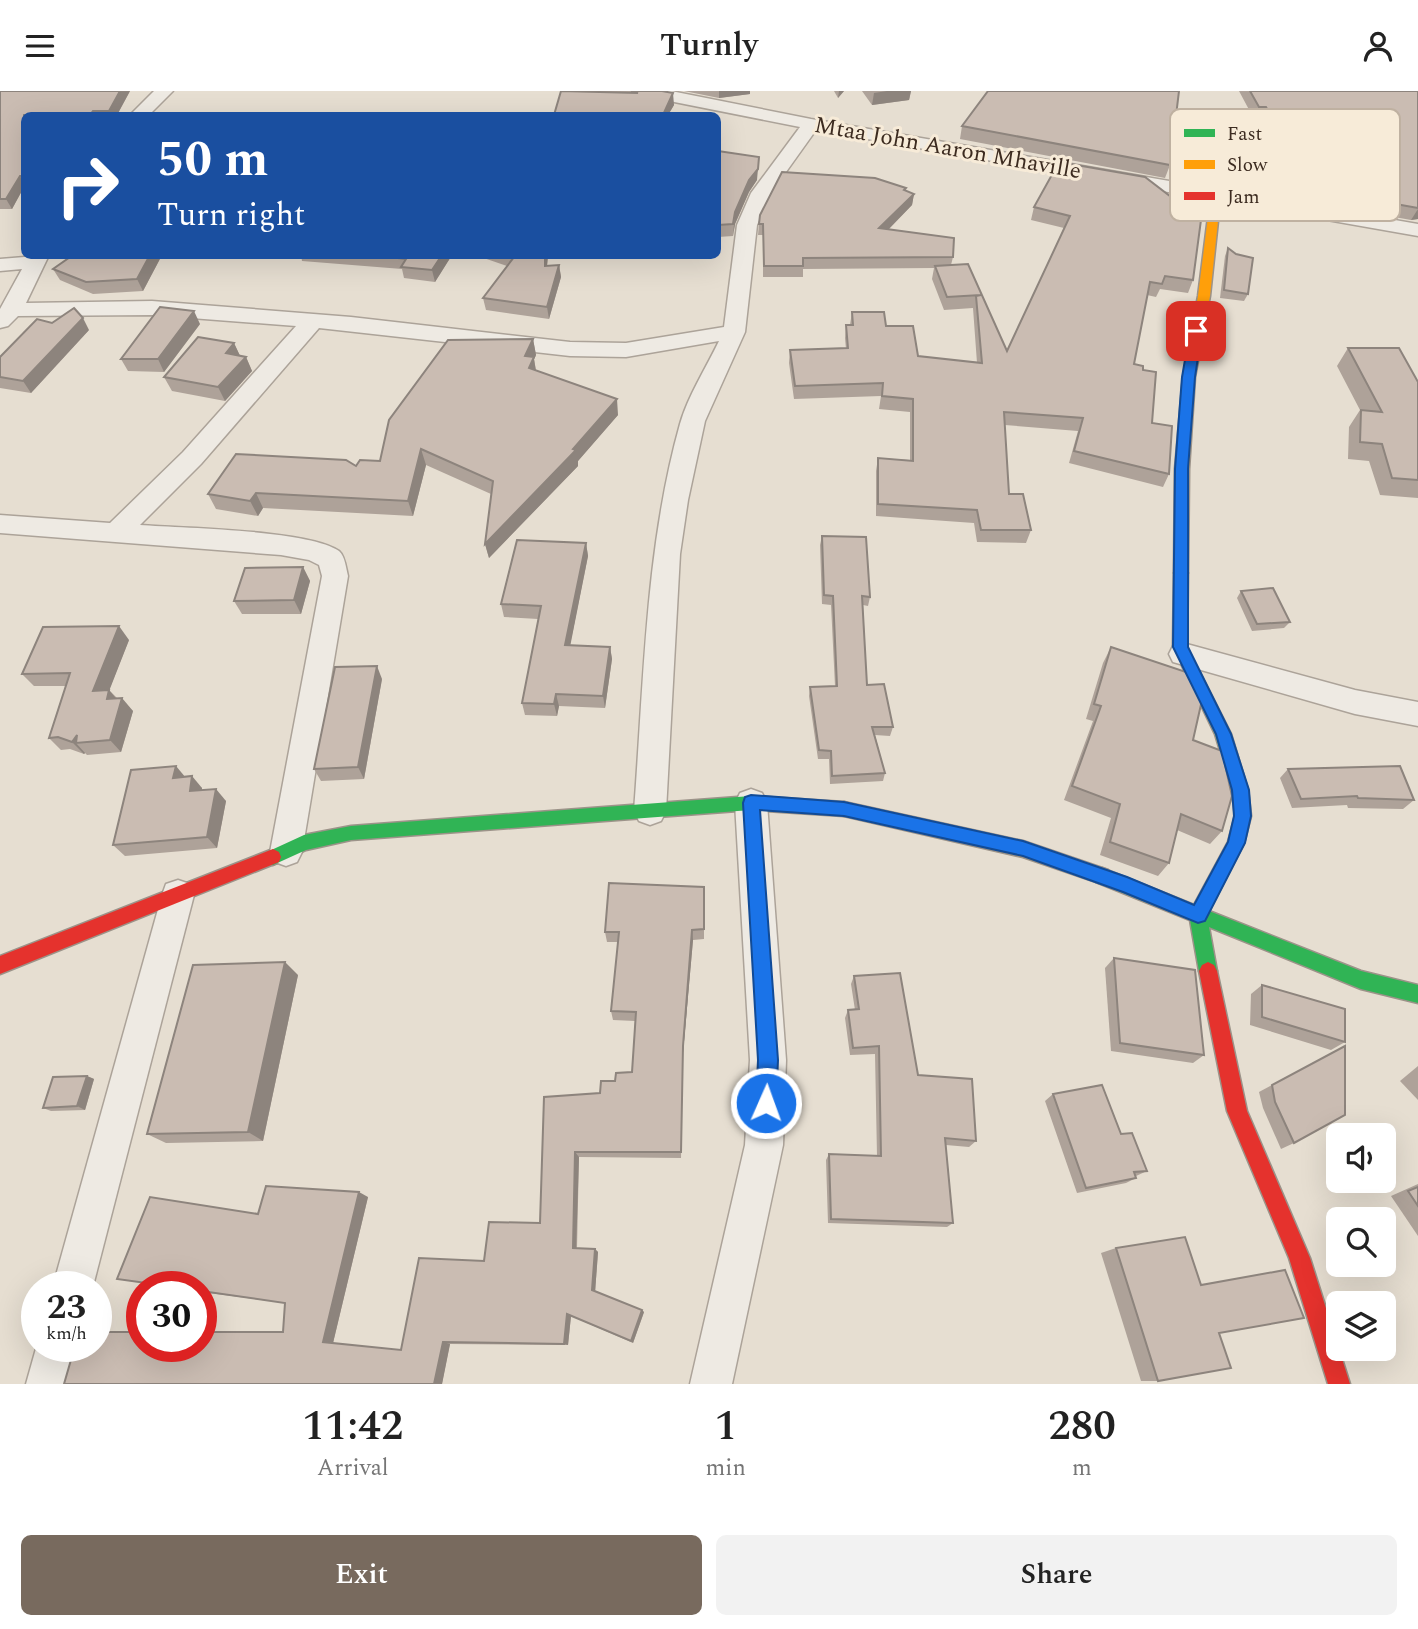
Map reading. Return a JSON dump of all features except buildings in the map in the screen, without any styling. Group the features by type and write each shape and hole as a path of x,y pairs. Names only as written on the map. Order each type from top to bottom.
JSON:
{"street":[{"path":"142,112 164,91"},
{"name":"Mtaa John Aaron Mhaville","path":"644,91 811,124 1170,185"},
{"path":"650,811 667,554 675,500 693,421 734,332 747,225 761,193 811,124"},
{"path":"1213,221 1204,296 1189,377 1182,469 1180,647 1223,734 1240,790 1243,816 1236,843 1198,915 1237,1111 1299,1258 1339,1384"},
{"name":"Mtaa John Aaron Mhaville","path":"1369,221 1418,230"},
{"path":"0,265 37,259"},
{"path":"6,316 37,259"},
{"path":"6,316 152,308 313,321 570,349 626,350 734,332"},
{"path":"117,532 192,458 313,321"},
{"path":"0,524 281,545 314,551 331,559 335,576 286,852"},
{"path":"1183,654 1355,702 1418,713"},
{"path":"711,1384 764,1145 768,1060 751,803"},
{"path":"0,965 304,843 351,833 751,803 844,809 1023,849 1127,885 1361,980 1418,994"},
{"path":"77,1271 178,895"},
{"path":"47,1384 53,1362"}],"traffic: fast":[{"path":"1181,573 1180,647 1223,734 1240,790 1243,816 1236,843 1198,915 1208,971"},
{"path":"273,857 304,843 351,833 751,803 844,809"},
{"path":"1102,876 1361,980 1418,994"}],"traffic: slow":[{"path":"1181,573 1182,469 1189,377 1204,296 1213,221"},
{"path":"844,809 1023,849 1102,876"}],"traffic: jam":[{"path":"0,965 273,857"},
{"path":"1208,971 1237,1111 1299,1258 1339,1384"}],"route":[{"path":"766,1103 768,1060 751,803 844,809 1023,849 1127,885 1198,915 1236,843 1243,816 1240,790 1223,734 1180,647 1182,469 1189,377 1196,331"}]}
